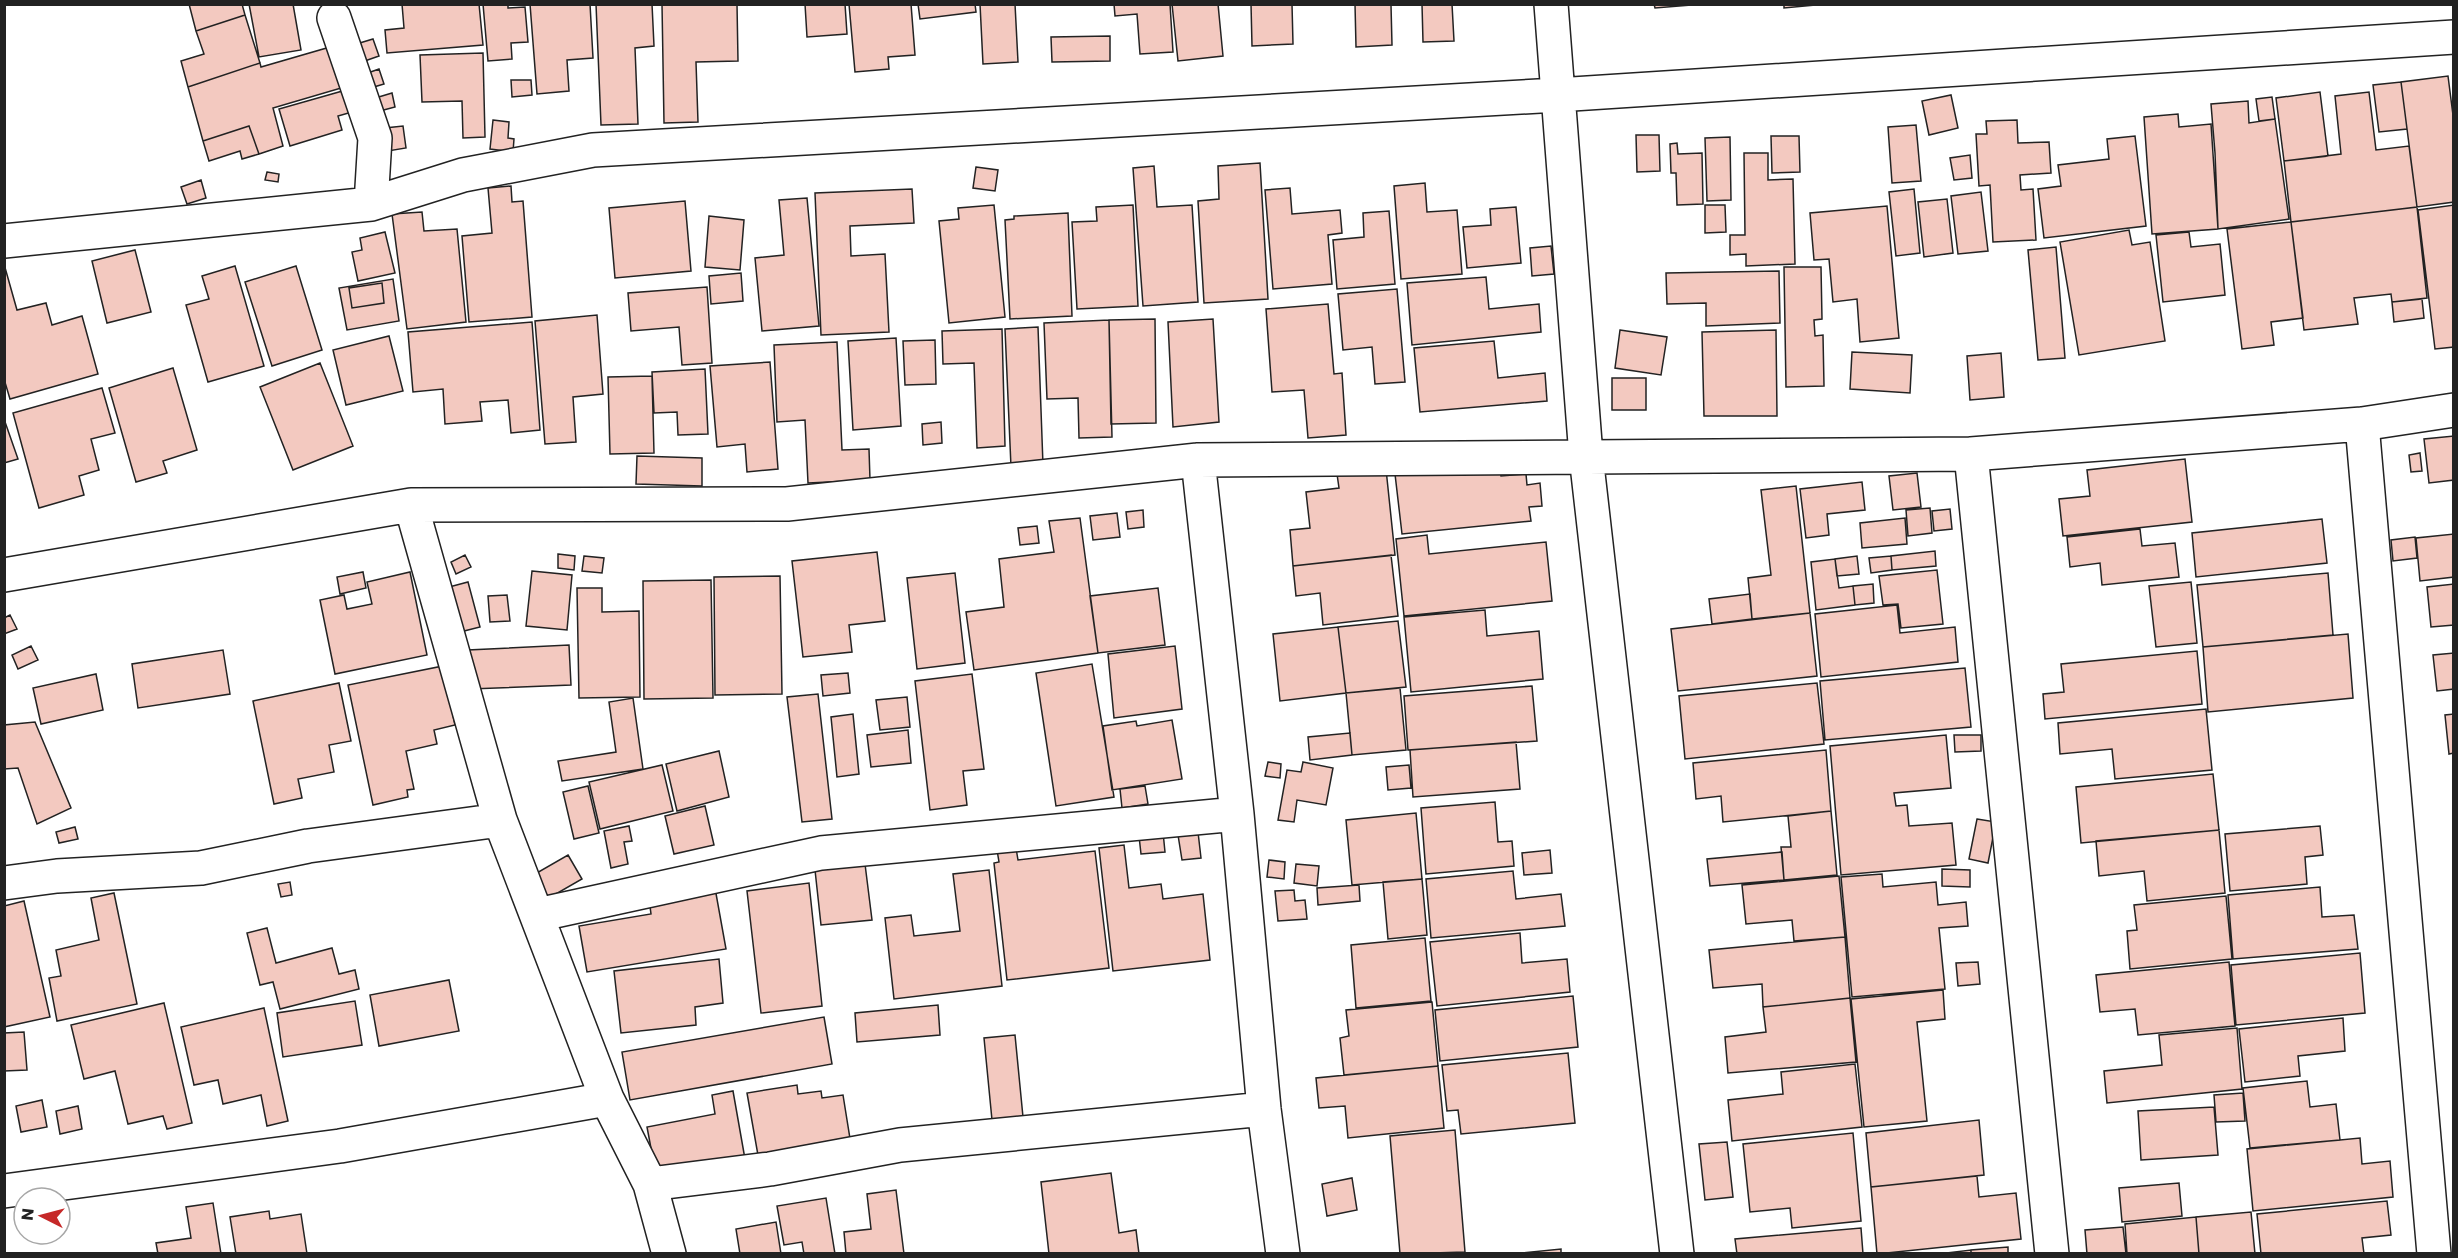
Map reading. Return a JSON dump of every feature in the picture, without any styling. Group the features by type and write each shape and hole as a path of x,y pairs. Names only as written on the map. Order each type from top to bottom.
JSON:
{"street":[{"path":"1551,4 1586,456 1677,1254"},
{"path":"334,18 375,138 371,204"},
{"path":"4,241 371,204 463,175 593,150 1557,95 2454,38"},
{"path":"4,575 411,505 787,504 1198,460 1971,454 2362,424 2454,410"},
{"path":"2362,424 2434,1254"},
{"path":"1971,454 2052,1254"},
{"path":"1198,460 1237,814 1264,1109 1283,1254"},
{"path":"411,505 500,820 607,1099 650,1184 669,1254"},
{"path":"537,915 821,854 1237,814"},
{"path":"4,883 57,876 201,868 308,846 500,820"},
{"path":"4,1191 340,1146 607,1099"},
{"path":"650,1184 770,1169 900,1145 1264,1109"}],"building":[{"path":"189,4 242,4 245,15 196,31"},
{"path":"249,4 293,4 301,50 259,57"},
{"path":"402,4 479,4 483,45 387,53 385,30 404,28"},
{"path":"483,4 508,4 508,8 525,7 528,42 511,43 512,59 488,61"},
{"path":"530,4 590,4 593,58 567,60 569,91 537,94"},
{"path":"596,4 652,4 654,46 635,48 638,124 601,125"},
{"path":"662,4 737,4 738,61 696,62 698,122 664,123"},
{"path":"805,4 845,4 847,34 807,37"},
{"path":"849,4 911,4 915,55 888,57 889,69 855,72"},
{"path":"918,4 975,4 976,12 920,19"},
{"path":"980,4 1015,4 1018,62 983,64"},
{"path":"1114,4 1170,4 1173,52 1140,54 1137,14 1115,16"},
{"path":"1172,4 1218,4 1223,56 1178,61"},
{"path":"1251,4 1292,4 1293,44 1252,46"},
{"path":"1355,4 1398,4 1391,5 1392,45 1356,47"},
{"path":"1422,4 1452,4 1454,41 1423,42"},
{"path":"1654,4 1704,4 1655,8"},
{"path":"1784,4 1815,4 1815,5 1784,8"},
{"path":"245,15 260,63 188,87 181,61 204,54 196,31"},
{"path":"1110,36 1110,61 1052,62 1051,37"},
{"path":"373,39 379,56 359,63 353,45"},
{"path":"337,45 348,86 273,108 283,146 259,154 249,126 203,141 188,87 260,63 261,67"},
{"path":"483,53 485,137 463,138 462,101 422,102 420,55"},
{"path":"379,69 384,84 367,89 362,75"},
{"path":"2448,76 2454,123 2454,202 2417,207 2401,82"},
{"path":"511,80 531,80 532,95 512,97"},
{"path":"2401,82 2407,129 2379,132 2373,85"},
{"path":"353,88 359,110 338,116 342,130 290,146 279,109"},
{"path":"2320,92 2328,156 2284,161 2276,98"},
{"path":"2369,92 2376,150 2409,146 2417,207 2291,222 2284,161 2341,154 2335,96"},
{"path":"392,93 395,107 376,112 372,99"},
{"path":"1951,95 1958,128 1929,135 1922,101"},
{"path":"2272,97 2275,119 2259,121 2256,99"},
{"path":"2248,101 2249,123 2275,119 2289,219 2218,229 2211,104"},
{"path":"2178,114 2179,127 2211,124 2218,229 2152,234 2144,117"},
{"path":"493,120 509,122 508,138 514,139 513,152 490,149"},
{"path":"2017,120 2018,143 2049,142 2051,173 2020,175 2021,190 2033,189 2036,240 1993,242 1990,185 1979,186 1976,134 1987,134 1986,121"},
{"path":"1916,125 1921,181 1892,183 1888,127"},
{"path":"249,126 259,154 242,159 240,151 209,161 203,141"},
{"path":"403,126 406,148 388,151 385,128"},
{"path":"1636,135 1659,135 1660,171 1637,172"},
{"path":"1771,136 1799,136 1800,172 1772,173"},
{"path":"2135,136 2146,226 2044,238 2038,189 2061,186 2058,165 2109,159 2107,139"},
{"path":"1730,137 1731,200 1707,201 1705,138"},
{"path":"1677,143 1678,154 1702,153 1703,204 1677,205 1676,173 1671,173 1670,144"},
{"path":"1744,153 1768,153 1768,180 1793,179 1795,264 1746,266 1746,254 1730,255 1730,235 1745,235"},
{"path":"1970,155 1972,178 1954,180 1950,158"},
{"path":"1260,163 1268,299 1204,303 1198,201 1219,199 1218,166"},
{"path":"1154,166 1157,207 1192,205 1198,302 1143,306 1133,168"},
{"path":"976,167 998,170 995,191 973,188"},
{"path":"267,172 279,174 278,182 265,180"},
{"path":"201,180 206,198 187,204 181,187"},
{"path":"1425,183 1427,212 1457,210 1462,274 1401,279 1394,186"},
{"path":"511,186 512,202 523,201 532,317 469,322 462,236 492,233 488,188"},
{"path":"1290,188 1292,214 1340,210 1342,233 1328,235 1332,284 1273,289 1265,190"},
{"path":"912,189 914,223 850,226 851,256 885,254 889,332 821,335 815,193"},
{"path":"1914,189 1920,253 1896,256 1889,192"},
{"path":"1981,192 1988,251 1958,254 1951,196"},
{"path":"807,198 819,326 762,331 755,258 784,255 779,200"},
{"path":"1947,199 1953,253 1924,257 1918,202"},
{"path":"685,201 691,271 615,278 609,208"},
{"path":"994,205 1005,317 949,323 939,221 959,219 958,208"},
{"path":"1133,205 1138,306 1077,309 1072,222 1097,221 1096,207"},
{"path":"1705,205 1725,205 1726,232 1705,233"},
{"path":"2454,205 2454,347 2435,349 2418,210"},
{"path":"1887,206 1899,338 1860,342 1857,299 1833,302 1829,259 1814,260 1810,213"},
{"path":"1516,207 1521,263 1467,268 1463,227 1491,225 1490,209"},
{"path":"2417,207 2427,298 2392,302 2391,294 2354,298 2358,324 2304,330 2291,222"},
{"path":"1389,211 1395,284 1337,289 1333,240 1364,237 1363,213"},
{"path":"422,212 424,231 457,229 466,322 407,329 392,214"},
{"path":"1068,213 1072,316 1010,319 1005,220 1014,219 1014,216"},
{"path":"709,216 744,220 740,270 705,267"},
{"path":"2291,222 2303,318 2271,322 2274,345 2242,349 2227,229"},
{"path":"2129,230 2132,245 2150,242 2165,341 2079,355 2060,242"},
{"path":"385,232 395,273 358,281 352,252 362,250 360,238"},
{"path":"2189,232 2191,247 2220,244 2225,295 2163,302 2156,235"},
{"path":"1551,246 1554,274 1532,276 1530,248"},
{"path":"2056,247 2065,358 2038,360 2028,250"},
{"path":"135,250 151,312 107,323 92,261"},
{"path":"4,264 17,310 46,303 52,325 82,316 98,374 10,399 4,379"},
{"path":"235,266 264,366 208,382 186,305 209,299 202,276"},
{"path":"296,266 322,350 272,366 245,282"},
{"path":"1784,267 1821,267 1822,319 1814,320 1815,336 1823,335 1824,386 1786,387"},
{"path":"1779,271 1780,323 1706,326 1706,303 1667,304 1666,273"},
{"path":"741,273 743,301 711,304 709,276"},
{"path":"1486,277 1489,309 1539,304 1541,332 1412,345 1407,283"},
{"path":"393,279 399,321 347,330 339,288"},
{"path":"382,283 384,303 352,308 349,288"},
{"path":"707,287 712,363 682,365 679,327 631,331 628,293"},
{"path":"1397,289 1405,382 1375,384 1372,347 1343,350 1338,294"},
{"path":"2422,299 2424,318 2394,322 2392,302"},
{"path":"1328,304 1334,374 1342,373 1346,435 1308,438 1304,390 1272,392 1266,309"},
{"path":"597,315 603,394 573,397 576,442 545,444 535,321"},
{"path":"1155,319 1156,423 1111,424 1109,320"},
{"path":"1213,319 1219,422 1173,427 1168,322"},
{"path":"1109,320 1112,437 1079,438 1078,398 1047,399 1044,323"},
{"path":"532,322 540,430 511,433 508,400 480,402 482,421 445,424 443,389 413,392 408,332"},
{"path":"1038,327 1043,465 1011,467 1005,329"},
{"path":"1002,329 1005,446 977,448 974,363 943,364 942,331"},
{"path":"1620,330 1667,337 1661,375 1615,368"},
{"path":"1776,330 1777,416 1704,416 1702,332"},
{"path":"389,336 403,391 346,405 333,350"},
{"path":"896,338 901,426 853,430 848,341"},
{"path":"935,340 936,384 905,385 903,341"},
{"path":"1494,341 1498,378 1545,373 1547,401 1420,412 1414,348"},
{"path":"837,342 842,450 869,449 870,480 808,483 805,420 777,422 774,345"},
{"path":"1852,352 1912,355 1910,393 1850,389"},
{"path":"2001,353 2004,397 1970,400 1967,356"},
{"path":"770,362 778,469 747,472 745,444 717,447 710,366"},
{"path":"320,363 353,446 293,470 260,387"},
{"path":"173,368 197,450 163,461 167,473 136,482 109,388"},
{"path":"705,369 708,434 678,435 677,412 654,413 652,372"},
{"path":"652,376 654,453 610,454 608,377"},
{"path":"1612,378 1646,378 1646,410 1612,410"},
{"path":"102,388 115,433 91,439 99,470 79,476 84,495 39,508 13,413"},
{"path":"4,419 18,459 4,463"},
{"path":"941,422 942,443 923,445 922,424"},
{"path":"2454,436 2454,480 2429,483 2424,439"},
{"path":"2420,453 2422,471 2411,472 2409,455"},
{"path":"637,456 702,458 702,486 636,484"},
{"path":"2185,459 2192,522 2063,536 2059,499 2090,496 2087,470"},
{"path":"1457,467 1458,475 1500,470 1501,476 1526,474 1527,485 1540,483 1542,506 1529,507 1531,521 1402,534 1395,474"},
{"path":"1386,469 1395,555 1293,566 1290,530 1310,528 1306,492 1339,488 1337,474"},
{"path":"1917,473 1921,507 1893,510 1889,476"},
{"path":"1862,482 1865,510 1827,514 1829,535 1806,538 1800,489"},
{"path":"1796,486 1810,613 1752,619 1748,578 1771,575 1761,490"},
{"path":"1930,508 1932,533 1908,536 1906,510"},
{"path":"1950,509 1952,529 1934,531 1932,511"},
{"path":"1143,510 1144,527 1128,529 1126,512"},
{"path":"1117,513 1120,537 1093,540 1090,516"},
{"path":"1080,518 1098,653 974,670 966,612 1004,607 999,559 1054,552 1049,521"},
{"path":"1905,518 1907,544 1862,548 1860,523"},
{"path":"2322,519 2327,563 2196,577 2192,533"},
{"path":"1037,526 1039,543 1020,545 1018,528"},
{"path":"2140,529 2142,546 2175,543 2179,577 2102,585 2100,563 2070,567 2067,537"},
{"path":"2454,534 2454,577 2420,581 2416,538"},
{"path":"1427,535 1429,554 1546,542 1552,601 1404,616 1396,539"},
{"path":"2415,537 2417,558 2393,561 2391,540"},
{"path":"1935,551 1936,566 1892,570 1891,556"},
{"path":"877,552 885,621 849,625 852,652 803,657 792,561"},
{"path":"558,554 575,556 574,570 558,568"},
{"path":"465,555 471,567 456,574 451,562"},
{"path":"1391,555 1398,616 1323,625 1320,593 1296,596 1293,566"},
{"path":"584,556 604,558 602,573 582,571"},
{"path":"1857,556 1859,574 1837,576 1835,559"},
{"path":"1891,556 1892,570 1871,573 1869,558"},
{"path":"1835,559 1839,588 1853,586 1855,605 1816,610 1811,562"},
{"path":"1937,570 1943,624 1901,628 1898,604 1883,605 1879,576"},
{"path":"532,571 572,575 567,630 526,626"},
{"path":"363,572 366,588 340,594 337,577"},
{"path":"410,572 427,655 335,674 320,600 344,595 347,609 372,604 367,582"},
{"path":"955,573 965,663 917,669 907,578"},
{"path":"2328,573 2333,635 2203,647 2197,585"},
{"path":"780,576 782,694 715,695 714,577"},
{"path":"711,580 713,698 644,699 643,581"},
{"path":"468,582 480,627 460,632 449,587"},
{"path":"2191,582 2197,643 2156,647 2149,586"},
{"path":"1873,584 1874,603 1855,605 1853,586"},
{"path":"2454,584 2454,625 2431,627 2427,587"},
{"path":"577,588 602,588 602,612 639,611 640,697 579,698"},
{"path":"1158,588 1165,645 1098,653 1090,596"},
{"path":"1750,594 1752,619 1712,624 1709,599"},
{"path":"507,595 510,621 490,622 488,596"},
{"path":"1897,605 1900,633 1955,627 1958,662 1821,677 1815,614"},
{"path":"1485,610 1487,636 1539,631 1543,679 1411,692 1404,617"},
{"path":"1810,613 1817,676 1678,691 1671,629"},
{"path":"10,615 17,629 4,634 4,618"},
{"path":"1398,621 1406,687 1346,693 1338,627"},
{"path":"1338,627 1346,693 1280,701 1273,634"},
{"path":"2348,634 2353,698 2208,712 2203,647"},
{"path":"569,645 571,685 470,689 468,650"},
{"path":"31,646 38,660 18,669 12,655"},
{"path":"1175,646 1182,709 1114,718 1108,654"},
{"path":"223,650 230,694 138,708 132,664"},
{"path":"2197,651 2202,704 2045,719 2043,694 2064,692 2061,664"},
{"path":"2454,653 2454,689 2437,691 2433,655"},
{"path":"1092,664 1114,797 1056,806 1036,673"},
{"path":"443,666 455,725 434,730 437,744 406,751 414,789 407,790 408,797 373,805 348,685"},
{"path":"1965,668 1971,727 1825,740 1820,681"},
{"path":"848,673 850,693 823,696 821,675"},
{"path":"96,674 103,710 41,724 33,688"},
{"path":"972,674 984,769 963,771 967,805 930,810 915,681"},
{"path":"339,683 351,741 329,745 334,772 298,779 302,798 274,804 253,701"},
{"path":"1817,683 1824,744 1685,759 1679,696"},
{"path":"1532,686 1537,741 1408,750 1404,696"},
{"path":"1400,688 1406,750 1352,755 1346,693"},
{"path":"818,694 832,819 802,822 787,697"},
{"path":"907,697 910,727 880,730 876,700"},
{"path":"633,698 643,769 562,781 558,761 616,752 609,702"},
{"path":"2206,709 2212,770 2115,779 2112,749 2060,754 2058,723"},
{"path":"853,714 859,774 837,777 831,717"},
{"path":"2454,714 2454,753 2449,754 2445,715"},
{"path":"1172,720 1182,779 1112,790 1103,726 1136,721 1137,726"},
{"path":"35,722 71,808 37,824 18,768 4,769 4,725"},
{"path":"908,730 911,763 871,767 867,735"},
{"path":"1350,733 1352,755 1310,760 1308,737"},
{"path":"1946,735 1951,788 1894,793 1896,806 1907,805 1909,826 1952,823 1956,865 1841,875 1830,746"},
{"path":"1954,735 1981,735 1981,751 1955,752"},
{"path":"1516,742 1520,789 1413,797 1410,750"},
{"path":"1826,750 1831,811 1723,822 1721,796 1696,799 1693,763"},
{"path":"719,751 729,797 677,811 666,764"},
{"path":"1268,762 1281,764 1280,778 1265,776"},
{"path":"1303,762 1333,768 1326,805 1297,800 1294,822 1278,820 1287,770 1301,772"},
{"path":"662,765 673,811 600,829 589,782"},
{"path":"1409,765 1411,788 1388,790 1386,767"},
{"path":"2213,774 2219,830 2081,843 2076,787"},
{"path":"588,786 599,833 574,839 563,792"},
{"path":"1145,786 1148,804 1122,808 1120,789"},
{"path":"1495,802 1498,842 1512,841 1514,866 1426,874 1421,808"},
{"path":"705,806 714,845 674,854 665,816"},
{"path":"1831,811 1837,875 1784,880 1781,847 1791,847 1788,816"},
{"path":"1416,813 1422,879 1352,885 1346,820"},
{"path":"1977,819 1996,822 1988,863 1969,859"},
{"path":"629,826 632,841 624,842 628,864 611,868 604,831"},
{"path":"2320,826 2323,855 2305,857 2307,884 2230,891 2225,834"},
{"path":"75,827 78,839 59,843 56,832"},
{"path":"2219,830 2225,893 2147,901 2144,871 2099,876 2096,841"},
{"path":"1163,832 1165,852 1141,854 1139,836"},
{"path":"1198,832 1201,858 1182,860 1178,835"},
{"path":"1124,845 1129,888 1161,884 1163,899 1203,894 1210,960 1113,971 1099,848"},
{"path":"1016,848 1018,860 1095,851 1109,968 1007,980 994,863 999,862 997,850"},
{"path":"1550,850 1552,873 1524,875 1522,853"},
{"path":"1782,852 1784,880 1710,886 1707,859"},
{"path":"568,855 582,879 542,902 528,878"},
{"path":"1269,860 1285,862 1284,879 1267,877"},
{"path":"865,864 872,920 821,925 815,870"},
{"path":"1296,864 1319,866 1317,886 1294,883"},
{"path":"1942,869 1970,870 1970,887 1942,886"},
{"path":"989,870 1002,986 894,999 885,918 911,915 914,936 960,931 953,874"},
{"path":"1513,871 1516,899 1561,894 1565,926 1431,938 1426,879"},
{"path":"1882,874 1883,887 1936,882 1938,905 1966,902 1968,926 1939,928 1945,989 1852,997 1841,877"},
{"path":"1839,876 1845,937 1794,941 1792,920 1746,924 1742,885"},
{"path":"1422,879 1427,935 1388,939 1383,882"},
{"path":"290,882 292,895 281,897 278,884"},
{"path":"809,883 822,1006 761,1013 747,891"},
{"path":"1359,885 1360,901 1318,905 1317,888"},
{"path":"2320,887 2322,917 2354,915 2358,949 2233,959 2228,895"},
{"path":"715,888 726,949 587,972 579,926 651,914 649,899"},
{"path":"1294,890 1295,901 1305,900 1307,919 1278,921 1275,891"},
{"path":"114,893 137,1004 57,1021 49,978 61,976 56,950 99,940 91,898"},
{"path":"2226,896 2232,959 2130,969 2127,931 2137,930 2134,905"},
{"path":"24,901 50,1017 4,1027 4,906"},
{"path":"267,928 276,963 332,948 339,974 355,970 359,989 280,1009 273,982 260,985 247,933"},
{"path":"1520,933 1522,963 1567,959 1570,992 1437,1006 1430,942"},
{"path":"1845,937 1850,998 1763,1007 1762,984 1713,988 1709,950"},
{"path":"1425,938 1431,1001 1356,1008 1351,945"},
{"path":"2360,953 2365,1013 2236,1025 2231,965"},
{"path":"719,959 723,1003 695,1007 696,1025 621,1033 614,971"},
{"path":"1978,962 1980,984 1958,986 1956,963"},
{"path":"2229,962 2235,1026 2138,1035 2135,1009 2100,1012 2096,975"},
{"path":"449,980 459,1031 379,1046 370,995"},
{"path":"1943,990 1945,1019 1917,1022 1927,1121 1864,1127 1851,999"},
{"path":"1573,996 1578,1047 1440,1061 1435,1010"},
{"path":"1850,998 1856,1062 1728,1073 1725,1037 1766,1032 1763,1007"},
{"path":"355,1001 362,1045 283,1057 277,1013"},
{"path":"1432,1002 1438,1066 1344,1075 1340,1038 1349,1036 1346,1010"},
{"path":"164,1003 192,1123 167,1129 163,1116 128,1124 115,1071 84,1079 71,1025"},
{"path":"938,1005 940,1035 857,1042 855,1013"},
{"path":"264,1008 288,1121 267,1126 261,1095 223,1104 218,1080 194,1085 181,1027"},
{"path":"824,1017 832,1064 630,1100 622,1052"},
{"path":"2343,1018 2345,1051 2298,1056 2300,1076 2245,1082 2239,1029"},
{"path":"2237,1028 2242,1089 2107,1103 2104,1071 2162,1065 2159,1035"},
{"path":"24,1032 27,1070 4,1071 4,1033"},
{"path":"1015,1035 1023,1117 992,1120 984,1038"},
{"path":"1568,1053 1575,1123 1461,1134 1458,1110 1447,1111 1442,1065"},
{"path":"1855,1064 1862,1127 1732,1141 1728,1100 1783,1094 1781,1072"},
{"path":"1438,1066 1444,1128 1348,1138 1345,1106 1319,1108 1316,1078"},
{"path":"2307,1081 2310,1107 2336,1104 2340,1140 2250,1148 2243,1088"},
{"path":"797,1085 798,1094 821,1091 822,1098 843,1095 851,1145 759,1161 747,1093"},
{"path":"733,1091 745,1159 656,1175 647,1127 715,1114 712,1095"},
{"path":"2243,1093 2245,1121 2216,1122 2214,1095"},
{"path":"42,1100 47,1127 21,1132 16,1106"},
{"path":"78,1106 82,1129 60,1134 56,1111"},
{"path":"2214,1107 2218,1155 2141,1160 2138,1111"},
{"path":"1979,1120 1984,1175 1871,1187 1866,1133"},
{"path":"1455,1130 1465,1252 1400,1254 1390,1136"},
{"path":"1853,1133 1861,1221 1792,1228 1790,1208 1750,1212 1743,1144"},
{"path":"2360,1138 2362,1164 2390,1161 2393,1197 2253,1211 2247,1149"},
{"path":"1727,1142 1733,1197 1705,1200 1699,1144"},
{"path":"1111,1173 1119,1233 1136,1230 1139,1254 1049,1254 1041,1182"},
{"path":"1977,1176 1979,1197 2016,1193 2021,1239 1877,1254 1871,1187"},
{"path":"1352,1178 1357,1210 1327,1216 1322,1184"},
{"path":"2179,1183 2182,1216 2122,1222 2119,1188"},
{"path":"896,1190 904,1254 846,1254 844,1232 871,1229 867,1194"},
{"path":"826,1198 835,1254 804,1254 802,1242 784,1245 777,1206"},
{"path":"2387,1201 2391,1235 2362,1238 2364,1254 2261,1254 2257,1214"},
{"path":"213,1203 221,1254 158,1254 156,1243 191,1238 186,1207"},
{"path":"269,1211 270,1219 301,1214 307,1254 236,1254 230,1217"},
{"path":"2251,1212 2255,1254 2199,1254 2196,1217"},
{"path":"2196,1217 2199,1254 2127,1254 2125,1224"},
{"path":"776,1222 781,1254 740,1254 736,1229"},
{"path":"2123,1227 2126,1254 2087,1254 2085,1230"},
{"path":"1861,1228 1863,1254 1737,1254 1735,1239"},
{"path":"2008,1247 2008,1254 1971,1254 1971,1250"},
{"path":"1561,1249 1561,1254 1512,1254"},
{"path":"1971,1250 1971,1254 1938,1254"}]}
